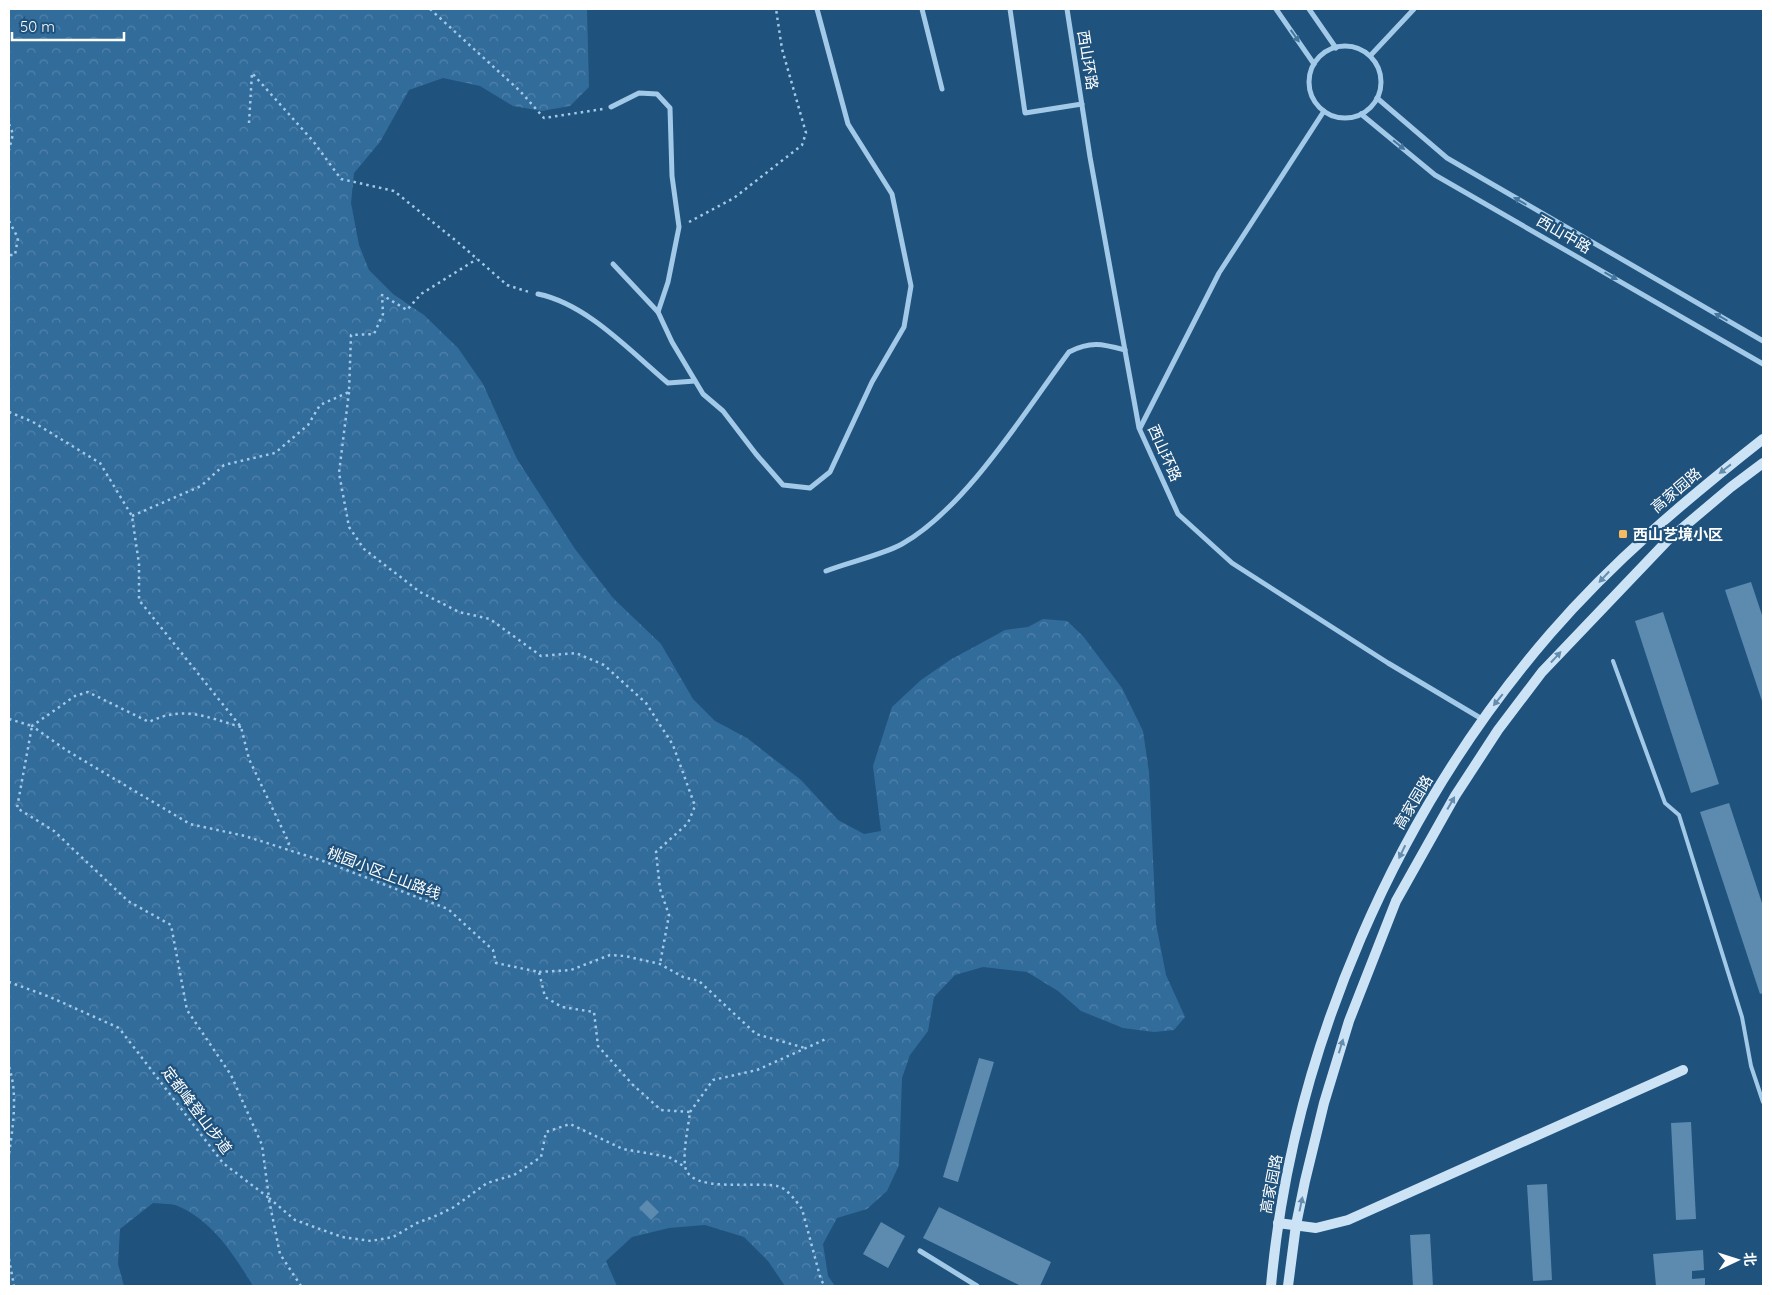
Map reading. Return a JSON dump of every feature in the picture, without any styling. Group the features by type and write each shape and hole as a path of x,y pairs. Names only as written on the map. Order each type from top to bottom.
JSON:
{"main road":[{"name":"高家园路","path":"1271,1286 1278,1223 1303,1105 1334,1007 1368,922 1415,825 1482,720 1550,634 1623,556 1690,497 1763,439"},
{"path":"1288,1286 1296,1225 1324,1103 1349,1021 1396,901 1456,796 1498,730 1542,672 1667,542 1732,486 1763,463"},
{"path":"1278,1223 1316,1228 1348,1220 1683,1070"}],"street":[{"path":"613,264 658,312 672,342 703,394 723,411 783,486 810,488 830,472 872,382 904,328 911,286 892,194 848,124 816,9"},
{"path":"922,9 942,89"},
{"path":"1010,9 1025,112 1082,104"},
{"name":"西山环路","path":"1067,9 1139,428 1178,514 1232,563 1482,720"},
{"path":"1276,9 1314,64"},
{"path":"1309,9 1336,48"},
{"path":"1370,56 1414,9"},
{"path":"1351,47 1370,56 1380,73 1381,83 1377,98 1361,114 1345,118 1334,116 1324,111 1311,94 1310,84 1314,64 1321,56 1336,48 1351,47"},
{"path":"611,107 639,93 657,94 670,108 672,176 679,227 668,282 658,312"},
{"name":"西山中路","path":"1377,98 1447,158 1763,341"},
{"path":"1139,428 1219,273 1324,111"},
{"name":"西山中路","path":"1361,114 1436,175 1763,364"},
{"path":"538,294 554,297 582,311 668,382 695,381"},
{"path":"826,570 901,545 920,532 958,499 1069,352 1083,345 1098,344 1125,350"},
{"path":"920,1251 977,1286"}],"lane":[{"path":"1612,661 1665,803 1679,815 1742,1017 1751,1066 1763,1102"}],"path":[{"path":"430,9 520,91 544,118 611,107"},
{"path":"679,227 734,198 802,145 806,133 782,49 776,9"},
{"path":"249,123 252,73 313,141 341,179 394,191 507,285 538,294"},
{"path":"9,124 13,134 9,150"},
{"path":"9,221 18,238 15,256 9,256"},
{"path":"477,260 421,294 407,310 382,296 382,314 374,334 351,336 349,392 339,473 349,526 364,549 420,592 459,612 490,619 540,656 576,653 604,665 646,702 673,745 695,806 688,823 656,852 660,889 669,915 660,964"},
{"path":"132,516 201,486 224,465 275,453 308,425 320,405 349,392"},
{"path":"9,412 33,422 100,463 132,516 139,564 139,600 241,727 249,759 289,843 286,850"},
{"path":"241,727 189,712 162,716 149,722 88,692 76,696 32,726 17,808 54,831 128,901 171,925 187,1010 231,1075 262,1145 269,1198 280,1254 301,1286"},
{"path":"9,719 32,726"},
{"name":"桃园小区上山路线","path":"32,726 66,750 190,824 245,836 323,861 448,909 493,950 496,964 539,972"},
{"path":"690,1112 661,1110 633,1085 598,1046 594,1012 562,1007 546,997 539,972 572,970 610,956 625,956 660,964 683,977 699,981 756,1034 804,1048"},
{"name":"定都峰登山步道","path":"9,982 50,997 119,1028 223,1163 269,1198"},
{"path":"685,1168 690,1112 713,1080 757,1070 826,1039"},
{"path":"9,1067 13,1080 12,1131 9,1154"},
{"path":"269,1198 295,1220 342,1237 371,1241 394,1237 417,1223 454,1207 487,1183 514,1175 542,1157 546,1132 570,1124 623,1149 669,1157 685,1168 691,1176 709,1185 779,1186 795,1199 802,1209 821,1280 825,1286"},
{"path":"9,1259 14,1286"}],"green space":[{"path":"9,9 587,9 589,87 570,106 542,111 513,106 480,86 443,78 409,90 380,142 354,173 351,203 359,245 369,270 393,294 424,315 458,348 483,384 517,459 575,549 613,598 661,644 693,699 715,721 747,738 801,780 838,820 864,834 881,831 873,766 892,707 921,680 950,660 1005,630 1028,627 1043,619 1067,621 1083,636 1122,688 1143,731 1149,772 1156,924 1166,975 1185,1017 1174,1030 1154,1032 1123,1028 1081,1011 1058,991 1027,972 983,967 955,975 934,997 928,1031 910,1055 902,1078 899,1165 887,1191 867,1209 837,1218 823,1244 828,1276 835,1286 785,1286 768,1261 744,1237 705,1225 669,1228 632,1237 606,1261 617,1286 253,1286 231,1252 203,1221 177,1206 153,1203 120,1229 118,1264 124,1286 9,1286"}],"building":[{"path":"1751,582 1763,618 1763,704 1725,590"},
{"path":"1663,612 1719,784 1691,793 1635,621"},
{"path":"1729,803 1763,906 1763,993 1760,994 1700,812"},
{"path":"979,1058 994,1062 958,1182 943,1177"},
{"path":"1691,1122 1696,1219 1676,1220 1671,1123"},
{"path":"1547,1184 1552,1280 1533,1281 1527,1185"},
{"path":"647,1200 659,1212 651,1220 639,1208"},
{"path":"939,1207 1051,1262 1040,1286 1021,1286 923,1238"},
{"path":"881,1222 905,1236 888,1268 863,1254"},
{"path":"1430,1234 1433,1286 1413,1286 1410,1235"},
{"path":"1703,1250 1704,1270 1692,1271 1692,1279 1705,1278 1705,1286 1656,1286 1653,1254"}],"place":[{"name":"西山艺境小区","path":"1623,534"}]}
